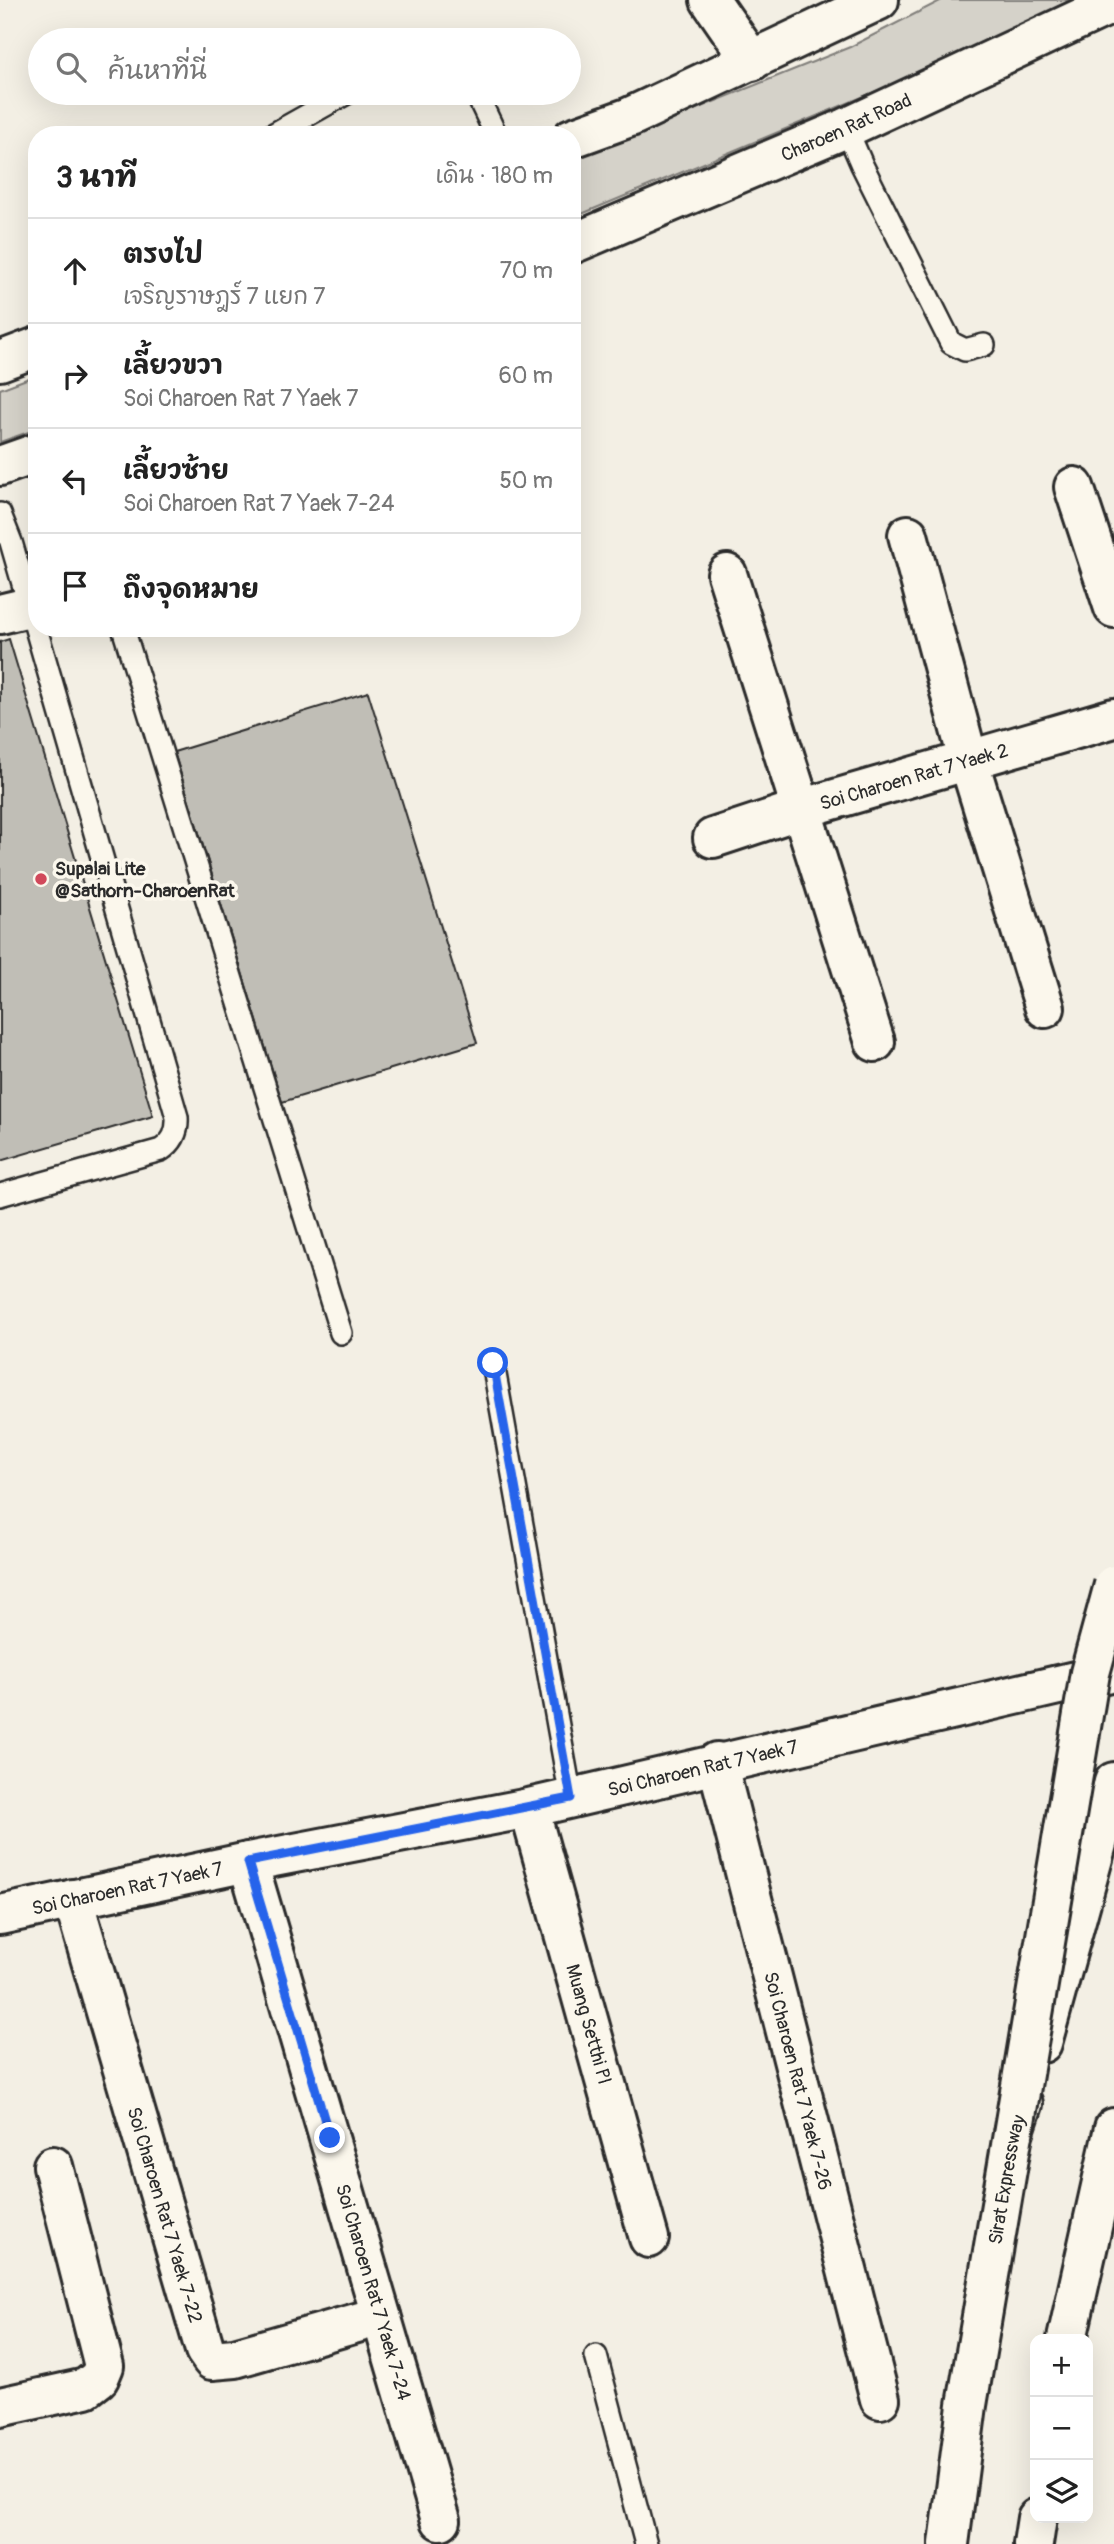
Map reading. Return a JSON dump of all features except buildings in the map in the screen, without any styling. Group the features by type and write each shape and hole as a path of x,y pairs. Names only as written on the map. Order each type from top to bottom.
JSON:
{"main road":[{"path":"710,0 752,61"},
{"path":"581,135 630,117 879,0"},
{"name":"Charoen Rat Road","path":"581,240 846,128 1114,3"},
{"path":"0,361 28,350"},
{"path":"0,466 28,456"},
{"path":"1074,487 1114,608"},
{"path":"908,535 968,759 1045,1008"},
{"path":"727,574 875,1042"},
{"name":"Soi Charoen Rat 7 Yaek 2","path":"713,838 968,759 1114,718"},
{"path":"1013,2134 1090,1672 1114,1585"},
{"name":"Soi Charoen Rat 7 Yaek 7","path":"0,1915 248,1862 529,1808 717,1762 1114,1672"},
{"name":"Soi Charoen Rat 7 Yaek 7-26","path":"717,1762 880,2399"},
{"name":"Sirat Expressway","path":"949,2544 967,2405 1013,2134 1042,2046 1114,1782"},
{"name":"Muang Setthi Pl","path":"529,1808 649,2238"},
{"name":"Soi Charoen Rat 7 Yaek 7-24","path":"248,1862 441,2521"},
{"name":"Soi Charoen Rat 7 Yaek 7-22","path":"73,1899 205,2350 212,2360 236,2358 381,2316"},
{"path":"1068,2334 1114,2128"},
{"path":"0,2407 86,2388 99,2378 104,2366 53,2166"},
{"path":"1034,2544 1036,2523"}],"lane":[{"path":"288,126 326,105"},
{"path":"482,105 492,126"},
{"path":"846,128 951,343 965,350 984,345"},
{"path":"0,514 15,610 178,1127 169,1145 161,1150 0,1195"},
{"path":"126,637 341,1333"},
{"path":"493,1363 571,1798"},
{"path":"596,2356 646,2544"}],"shaded area":[{"path":"942,0 1071,0 975,50 581,214 581,155 850,47"},
{"path":"28,378 28,432 0,442 0,389"}],"place":[{"name":"Supalai Lite @Sathorn-CharoenRat","path":"41,879"}],"route":[{"path":"330,2138 248,1862 571,1798 493,1363"}]}
